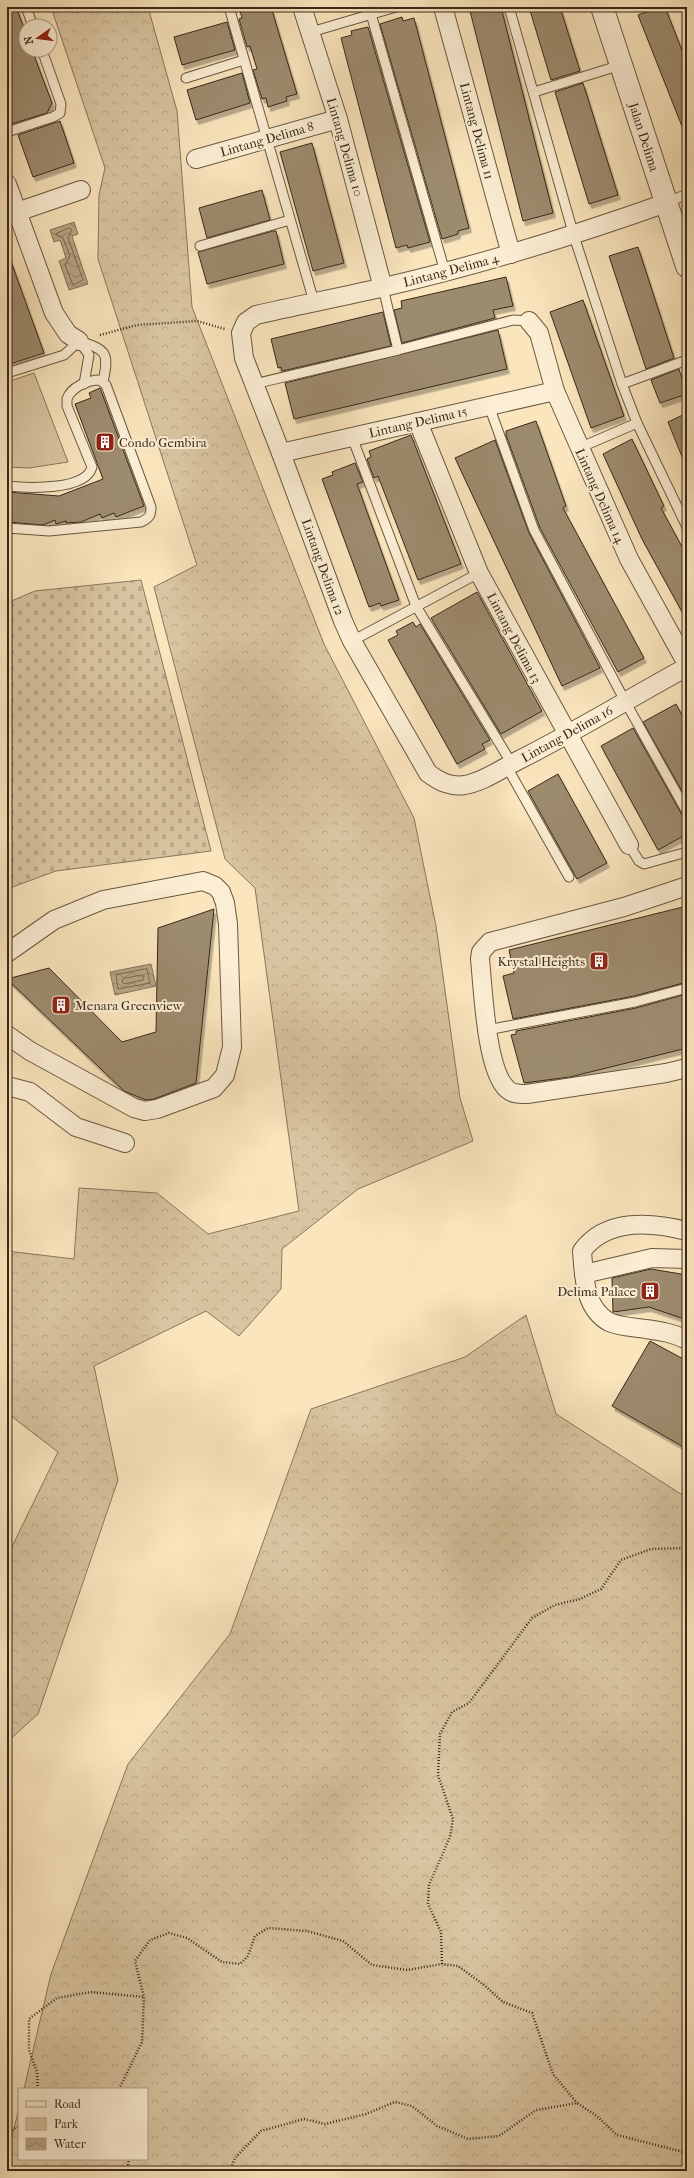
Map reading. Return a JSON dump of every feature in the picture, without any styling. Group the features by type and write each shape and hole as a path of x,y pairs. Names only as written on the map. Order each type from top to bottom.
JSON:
{"street":[{"name":"Lintang Delima 10","path":"302,7 338,119 384,288"},
{"name":"Lintang Delima 11","path":"443,7 510,254"},
{"name":"Jalan Delima","path":"602,7 687,266"},
{"name":"Lintang Delima 8","path":"196,159 338,119"},
{"path":"7,186 54,313 68,334 79,341"},
{"path":"17,212 80,190"},
{"name":"Lintang Delima 4","path":"241,333 246,322 256,315 384,288 510,254 574,236 666,203"},
{"name":"Lintang Delima 14","path":"529,321 538,333 554,391 629,559 687,665"},
{"name":"Lintang Delima 12","path":"241,333 244,358 282,453 352,640 428,773 442,783"},
{"name":"Lintang Delima 15","path":"282,453 554,391"},
{"name":"Lintang Delima 13","path":"418,422 479,573 567,736 629,845"},
{"name":"Lintang Delima 16","path":"442,783 466,785 509,765 567,736 687,665"},
{"path":"7,953 54,920 79,908 103,900 170,886 203,881 209,882 221,892 225,904 228,924 232,1047 225,1075 214,1088 157,1109 145,1111 134,1108 44,1059 7,1035"},
{"path":"687,886 624,908 490,942 481,952 480,959 487,1030 497,1076 508,1090 516,1094 666,1073 687,1068"},
{"path":"7,1086 30,1092 76,1127 125,1143"},
{"path":"687,1231 644,1224 624,1226 599,1235 590,1241 582,1251 584,1274 591,1303 599,1314 610,1322 665,1332 687,1340"},
{"path":"584,1274 652,1258 687,1259"}],"lane":[{"path":"26,7 30,18"},
{"path":"229,7 314,302"},
{"path":"311,32 371,11 396,7"},
{"path":"509,7 574,236 622,384 637,423 685,516 687,527"},
{"path":"371,11 444,272"},
{"path":"7,132 53,117 60,113 61,104 45,58"},
{"path":"186,78 244,60"},
{"path":"534,92 621,65"},
{"path":"666,203 687,194"},
{"path":"200,246 290,220"},
{"path":"384,288 398,350"},
{"path":"254,384 398,350 513,320 529,321"},
{"path":"7,373 64,355 79,341"},
{"path":"7,528 49,531 141,522 148,519 151,514 151,507 103,382 107,361 106,357 101,350 79,341"},
{"path":"79,341 88,355 84,384"},
{"path":"622,384 687,360"},
{"path":"7,486 37,489 66,484 87,477 91,473 92,467 67,406 69,393 84,384 95,380 103,382"},
{"path":"489,406 534,530 625,702 687,812"},
{"path":"579,448 637,423"},
{"path":"352,437 416,606 509,765 569,877"},
{"path":"352,640 479,573"},
{"path":"629,845 638,861 644,864 687,852"},
{"path":"487,1030 635,1002 687,988"}],"path":[{"path":"79,341 137,324 197,321 241,333"},
{"path":"442,1964 441,1932 428,1904 429,1885 450,1837 453,1819 438,1775 440,1734 452,1712 469,1703 532,1618 555,1605 580,1599 601,1589 621,1560 651,1548 687,1548"},
{"path":"119,2088 142,2042 144,1997 135,1961 150,1940 169,1933 187,1938 222,1962 240,1964 248,1956 255,1936 268,1928 307,1931 343,1940 372,1965 407,1970 442,1964 458,1966 484,1985 503,2002 532,2013 553,2074 577,2103 597,2116 617,2134 687,2154"},
{"path":"38,2088 37,2072 29,2050 29,2019 57,1998 91,1992 144,1997"},
{"path":"230,2171 235,2158 261,2131 304,2119 325,2124 366,2114 395,2102 412,2106 437,2126 468,2139 499,2136 536,2110 577,2103"},
{"path":"7,2141 13,2129 18,2126"},
{"path":"127,2171 129,2160"}],"green space":[{"path":"51,7 148,7 177,111 192,307 324,644 414,818 436,926 460,1098 473,1141 358,1189 282,1249 281,1289 239,1336 206,1311 94,1366 118,1480 38,1714 7,1742 7,1557 58,1452 7,1413 7,1251 74,1259 79,1188 157,1193 208,1234 299,1211 255,888 225,859 154,587 197,565 98,259 99,195 105,168 58,28 58,18 55,18"},
{"path":"34,373 68,462 29,468 7,467 7,382"},
{"path":"141,580 211,851 56,871 7,889 7,603 35,591"},
{"path":"526,1315 556,1414 687,1498 687,2171 7,2171 7,2157 18,2112 18,2160 148,2160 148,2088 24,2088 51,1974 128,1764 230,1634 311,1409 465,1357"}],"water":[{"path":"74,222 78,234 72,236 88,284 69,290 59,261 66,258 60,240 54,242 50,230"},
{"path":"151,964 156,986 115,995 110,972"}],"building":[{"path":"7,7 16,7 20,18 18,18 18,58 35,58 52,103 47,113 11,124 7,114"},
{"path":"239,7 271,7 297,94 286,97 287,101 268,107 266,98 262,99 253,70 257,69 250,46 247,47 239,19 242,18"},
{"path":"469,7 501,7 553,213 523,221"},
{"path":"529,7 560,7 580,71 551,80"},
{"path":"659,7 665,7 687,63 687,139 638,15"},
{"path":"402,17 403,21 414,18 469,228 458,231 458,234 442,239 380,24"},
{"path":"227,22 235,50 182,65 174,37"},
{"path":"368,27 430,242 408,248 407,245 396,248 341,38 352,35 351,31"},
{"path":"242,73 250,103 196,120 187,90"},
{"path":"583,83 618,195 589,204 555,92"},
{"path":"60,121 74,163 33,177 18,135"},
{"path":"312,143 344,263 313,271 280,152"},
{"path":"262,190 270,220 207,238 199,208"},
{"path":"276,231 284,264 207,284 198,252"},
{"path":"638,247 674,358 646,369 609,256"},
{"path":"7,256 9,256 44,353 7,365"},
{"path":"506,277 513,306 493,310 495,318 402,343 394,310 402,308 401,301"},
{"path":"583,300 624,416 591,428 550,312"},
{"path":"383,312 391,346 282,371 281,367 278,368 271,339"},
{"path":"498,330 507,369 294,419 285,383"},
{"path":"679,369 687,394 660,403 651,380"},
{"name":"Condo Gembira","path":"100,388 144,506 116,517 114,513 102,518 100,514 81,522 66,523 66,521 56,524 55,520 43,525 7,522 7,492 59,496 103,479 75,404 91,398 89,393"},
{"path":"687,413 687,469 668,422"},
{"path":"536,421 566,506 563,508 644,658 618,672 540,528 506,435 506,431"},
{"path":"411,435 461,564 418,580 378,476 374,478 367,459 371,457 369,451"},
{"path":"632,439 664,506 661,508 687,556 687,621 642,539 603,454"},
{"path":"495,440 529,533 600,668 562,686 455,458"},
{"path":"355,463 363,482 357,484 399,600 381,606 380,603 369,607 322,479 333,475 332,472"},
{"path":"477,592 542,711 501,734 431,618"},
{"path":"413,622 416,627 420,624 490,740 482,744 485,749 457,764 388,640 398,635 396,631"},
{"path":"676,704 687,724 687,800 643,722"},
{"path":"633,728 682,815 687,818 687,834 658,850 601,746"},
{"path":"558,774 607,863 577,879 528,791"},
{"name":"Krystal Heights","path":"687,906 687,982 634,996 513,1019 503,976 514,973 509,950"},
{"name":"Menara Greenview","path":"214,909 196,1083 154,1099 146,1100 124,1091 7,979 49,968 122,1042 156,1032 158,928"},
{"path":"687,994 687,1048 570,1077 524,1083 511,1035 516,1034 516,1031 636,1008"},
{"name":"Delima Palace","path":"651,1269 687,1275 687,1320 649,1307 613,1312 612,1278"},
{"path":"650,1341 687,1361 687,1449 612,1406"}],"place":[{"name":"Condo Gembira","path":"105,442"},
{"name":"Krystal Heights","path":"599,961"},
{"name":"Menara Greenview","path":"61,1005"},
{"name":"Delima Palace","path":"650,1291"}]}
